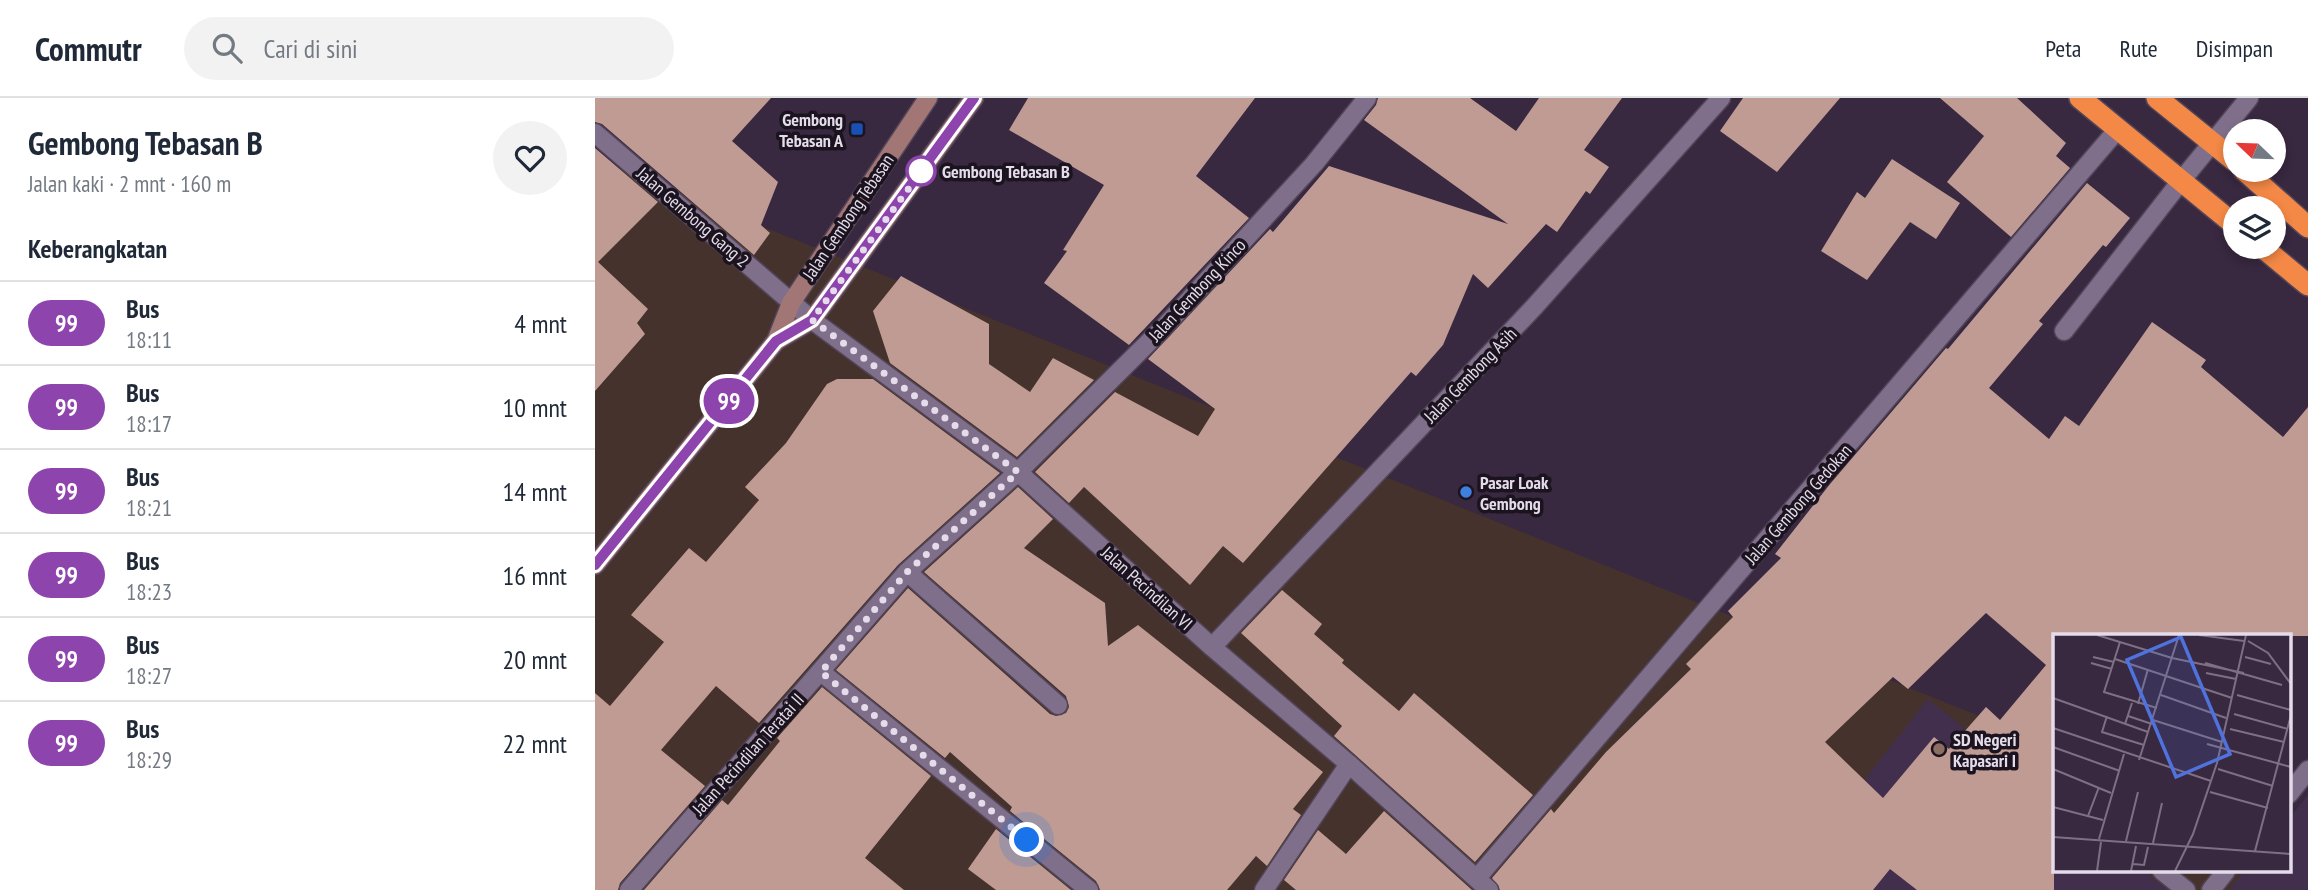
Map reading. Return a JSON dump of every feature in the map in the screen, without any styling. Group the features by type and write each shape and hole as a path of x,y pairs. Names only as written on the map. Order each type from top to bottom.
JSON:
{"highway":[{"path":"2080,98 2223,215"},
{"path":"2157,98 2223,151"},
{"path":"2257,182 2308,227"},
{"path":"2277,259 2308,285"}],"street":[{"name":"Jalan Gembong Tebasan","path":"595,565 776,341 791,303 928,98"},
{"name":"Jalan Gembong Tebasan","path":"776,341 812,320 974,98"},
{"name":"Jalan Gembong Kinco","path":"1018,472 1163,328 1314,164 1367,98"},
{"name":"Jalan Gembong Asih","path":"1212,647 1535,306 1721,98"},
{"path":"2064,331 2249,98"},
{"name":"Jalan Gembong Gedokan","path":"1483,884 2118,128"},
{"name":"Jalan Gembong Gang 2","path":"595,133 791,303"},
{"name":"Jalan Pecindilan VI","path":"791,303 1018,472 1212,647 1349,764 1483,884"},
{"name":"Jalan Pecindilan Teratai II","path":"629,890 907,572 1018,472"},
{"path":"907,572 1058,705"},
{"path":"821,672 1089,890"},
{"path":"1264,890 1349,764"},
{"path":"2291,791 2308,770"},
{"path":"2163,872 2186,890"},
{"path":"2211,890 2225,872"}],"shaded area":[{"path":"595,159 2053,746 2053,872 2290,872 2308,890 595,890"},
{"name":"SD Negeri Kapasari I","path":"1928,699 2053,799 2053,872 2145,872 2168,890 1753,890 1787,878"},
{"path":"2308,795 2308,890 2229,890 2243,872 2291,872 2291,816"}],"building":[{"path":"595,98 771,98 732,141 778,182 761,225 770,233 754,255 602,124 595,122"},
{"path":"1028,98 1255,98 1196,176 1249,218 1129,345 1044,283 1067,251 1063,250 1104,185 1009,130"},
{"path":"1378,98 1470,98 1516,131 1539,98 1622,98 1584,150 1609,167 1590,194 1586,191 1557,232 1546,224 1488,288 1473,274 1443,345 1416,376 1411,372 1243,563 1223,546 1190,585 1084,487 1069,503 1035,472 1115,392 1198,436 1215,409 1148,359 1270,229 1273,232 1329,166 1508,224 1364,120"},
{"path":"1743,98 1840,98 1777,172 1720,131"},
{"path":"1940,98 2017,98 2066,143 2056,156 2070,168 2011,237 1947,182 1984,136"},
{"path":"595,148 658,202 598,262 648,309 637,323 645,334 595,391"},
{"path":"1892,159 1960,203 1936,239 1910,222 1867,280 1821,251 1857,192 1865,198"},
{"path":"2087,183 2130,218 2106,247 2103,245 2039,321 2043,324 1989,388 2049,439 2065,416 2079,426 2152,322 2206,360 2201,367 2283,437 2308,407 2308,636 2053,634 2054,890 1917,890 1890,869 1873,890 1500,890 1492,878 1551,809 1554,813 1606,752 1691,669 1686,664 1733,617 1728,611 1781,558 1775,554 1830,484 1946,348 1948,349","holes":["1986,613 2046,665 2000,720 1986,707 1949,749 1934,737 1883,798 1825,742 1893,677 1908,689"]},
{"path":"901,276 989,324 989,364 1030,392 1053,358 1094,380 1017,457 890,363 873,311"},
{"path":"837,379 873,379 1000,473 898,565 759,723 716,686 661,750 705,786 620,883 618,890 595,890 595,693 610,706 664,642 631,615 689,548 706,562 759,500 745,487 786,443 827,384"},
{"path":"1018,487 1053,519 1024,548 1105,603 1108,646 1138,625 1323,772 1293,809 1301,815 1267,866 1256,856 1227,890 1100,890 1096,881 1010,811 1012,807 950,752 945,758 836,670 908,588 1050,714 1056,716 1066,713 1069,707 1066,696 924,572"},
{"path":"1282,590 1322,624 1314,634 1344,660 1342,663 1399,711 1414,693 1533,795 1475,862 1334,736 1342,726 1241,633"},
{"path":"822,687 931,776 865,858 904,890 644,890 722,800 728,805 780,741 777,738"},
{"path":"1384,811 1472,890 1296,890 1284,880 1318,830 1346,854"},
{"path":"996,829 1071,890 996,890 968,869"}],"bus line":[{"name":"99","path":"595,565 776,341 812,320 974,98"}],"place":[{"name":"Gembong Tebasan A","path":"857,129"},
{"name":"Gembong Tebasan B","path":"921,171"},
{"name":"Pasar Loak Gembong","path":"1466,492"},
{"name":"SD Negeri Kapasari I","path":"1939,749"}],"route":[{"path":"921,171 926,165 812,320 1018,472 907,572 821,672 1027,840"}]}
